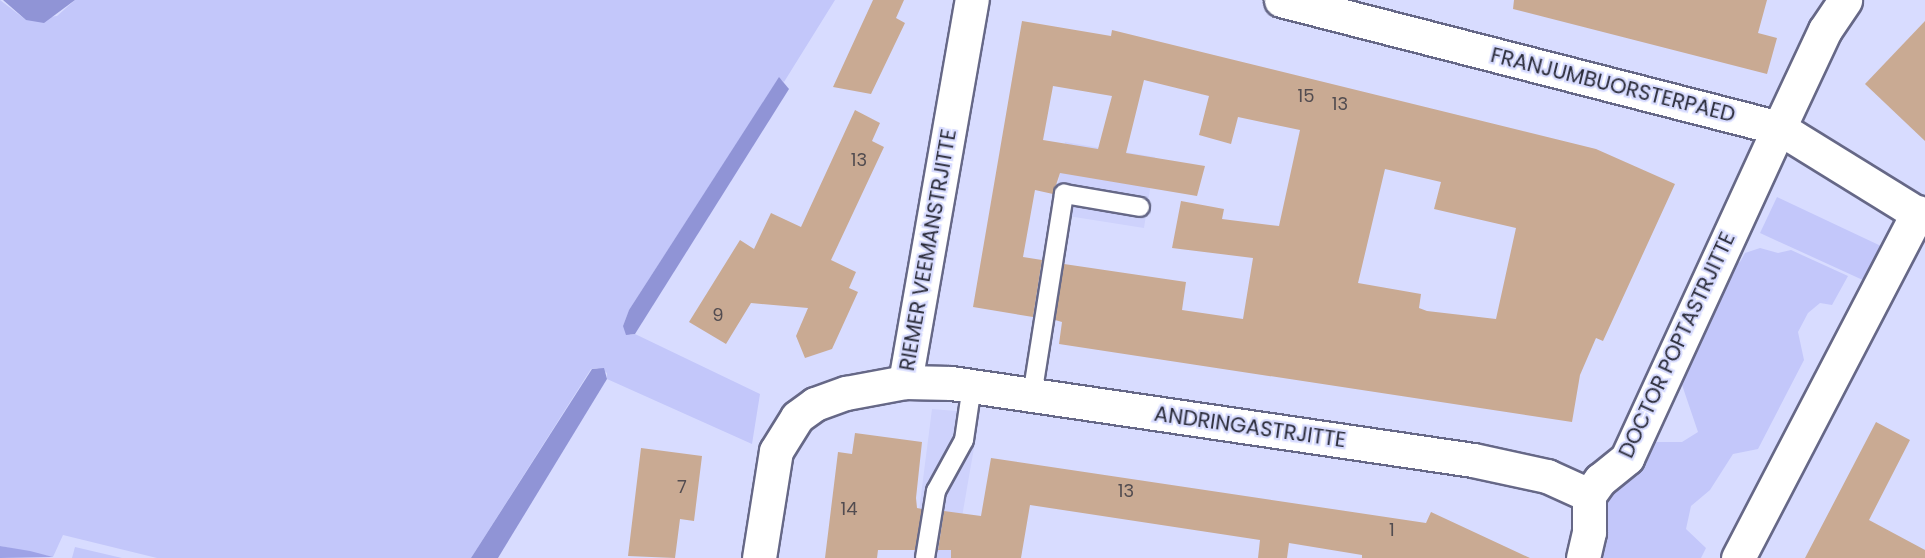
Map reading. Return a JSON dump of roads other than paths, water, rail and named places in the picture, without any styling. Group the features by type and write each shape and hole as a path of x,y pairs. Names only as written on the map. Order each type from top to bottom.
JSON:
{"street":[{"name":"RIEMER VEEMANSTRJITTE","path":"759,558 773,459 784,434 797,417 815,404 846,393 905,382 972,0"},
{"name":"FRANJUMBUORSTERPAED","path":"1281,0 1779,128 1922,215"},
{"name":"DOCTOR POPTASTRJITTE","path":"1589,495 1600,480 1627,458 1825,30 1845,0"},
{"path":"1738,558 1922,215"},
{"name":"ANDRINGASTRJITTE","path":"905,382 972,386 1473,460 1547,476 1589,495"},
{"path":"1583,558 1589,532 1589,495"}],"lane":[{"path":"1032,396 1064,194 1140,207"},
{"path":"925,558 936,491 964,440 972,386"}]}
